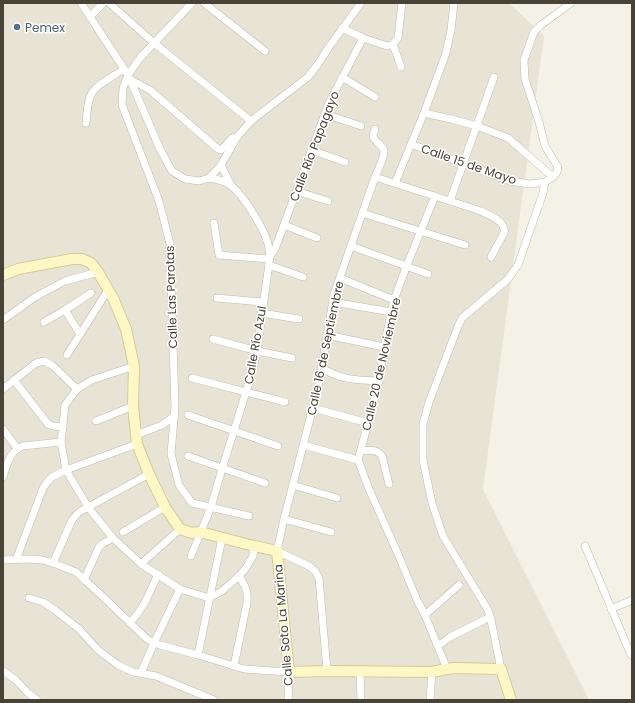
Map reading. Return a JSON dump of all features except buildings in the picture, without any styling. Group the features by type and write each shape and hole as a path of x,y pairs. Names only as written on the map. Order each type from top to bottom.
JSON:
{"street":[{"name":"Calle Río Azul","path":"81,3 128,75 160,149 172,171 185,179 199,181 209,178 227,182 246,202 267,240 269,260 257,351 211,507 191,556"},
{"path":"90,17 103,3"},
{"path":"109,3 154,43 251,121"},
{"name":"Calle Las Parotas","path":"192,3 140,58 128,75 123,88 122,105 159,201 170,244 175,407 172,454 179,484 192,503 249,516"},
{"path":"204,3 265,51"},
{"path":"209,178 221,165 237,137 251,121 308,78 361,3"},
{"path":"342,28 363,38 387,46 393,44 398,38 402,3"},
{"path":"395,183 424,113 446,52 451,30 454,3"},
{"path":"424,113 477,126 508,138 553,177 557,172 558,167 556,161 551,156 546,146 540,122 525,79 524,60 534,32 571,3"},
{"name":"Calle Río Papagayo","path":"269,260 275,249 329,103 363,38"},
{"path":"393,44 401,67"},
{"path":"86,123 90,98 94,90 102,83 128,75 150,90 218,149 220,150 232,138 237,137"},
{"path":"342,77 375,97"},
{"path":"450,201 494,77"},
{"path":"325,114 361,126"},
{"name":"Calle 16 de Septiembre","path":"277,551 319,384 334,294 383,158 384,151 373,136 375,128"},
{"name":"Calle 15 de Mayo","path":"411,144 510,181 530,184 545,182 553,177"},
{"path":"311,150 345,162"},
{"path":"221,165 232,186"},
{"path":"375,177 478,210 492,216 503,225 505,229 491,256"},
{"path":"511,700 501,670 496,640 488,610 443,536 432,503 423,460 423,424 429,402 462,318 508,279 518,265 543,193 545,182"},
{"path":"296,191 328,201"},
{"name":"Calle 20 de Noviembre","path":"358,460 377,390 394,300 435,196"},
{"path":"362,213 465,245"},
{"path":"214,223 219,255 269,260 303,277"},
{"path":"284,225 317,238"},
{"path":"351,246 428,274"},
{"path":"3,275 18,269 72,259 82,259 91,263 113,298 126,329 134,366 133,406 136,439 149,474 165,507 180,529 192,533 200,532 277,551 309,566 315,571 319,578 327,671"},
{"path":"3,320 35,297 65,281 98,272"},
{"path":"340,278 394,300"},
{"path":"67,354 108,290"},
{"path":"44,322 91,293"},
{"path":"217,298 263,302"},
{"path":"333,302 391,312"},
{"path":"64,310 80,334"},
{"path":"261,313 299,319"},
{"path":"327,336 384,347"},
{"path":"213,339 257,351 292,358"},
{"path":"3,389 36,363 44,361 52,365 77,389"},
{"path":"134,366 92,380 77,389 65,405 61,442 66,470 88,507 113,538 141,564 180,589 209,598 222,591 246,568 253,556 254,546"},
{"path":"322,368 339,377 354,380 379,381"},
{"path":"192,378 285,402"},
{"path":"14,380 48,424 63,427"},
{"path":"96,421 133,406"},
{"path":"313,408 368,422"},
{"path":"188,415 278,446"},
{"path":"16,560 43,488 52,477 136,439 175,416"},
{"path":"3,430 17,448"},
{"path":"3,477 11,455 17,448 61,442"},
{"path":"303,446 358,460 369,489 408,576 417,600 425,614 447,668"},
{"path":"361,451 374,450 379,452 382,456 389,484"},
{"path":"188,456 265,483"},
{"path":"53,563 72,520 79,512 149,474"},
{"path":"293,485 337,498"},
{"path":"123,532 165,507"},
{"path":"284,519 331,532"},
{"path":"141,564 180,529"},
{"path":"84,580 99,547 113,538"},
{"path":"198,655 222,538"},
{"path":"584,546 631,655"},
{"name":"Calle Soto La Marina","path":"277,551 289,672 288,700"},
{"path":"3,560 28,559 53,563 76,572 147,639 154,643 244,669 289,672 432,672 447,668 501,670"},
{"path":"130,623 139,613 147,599 158,574"},
{"path":"234,666 248,594 246,586 239,576"},
{"path":"425,614 459,585"},
{"path":"141,674 180,589"},
{"path":"29,598 43,602 55,610 79,629 98,650 118,665 133,672 156,676 214,700"},
{"path":"611,609 632,600"},
{"path":"438,646 450,637 490,617"},
{"path":"3,671 16,680 37,700"},
{"path":"360,671 361,700"},
{"path":"430,700 432,672"}],"shaded area":[{"path":"3,3 509,3 544,36 483,489 589,700 3,700"}],"place":[{"name":"Pemex","path":"17,27"}]}
